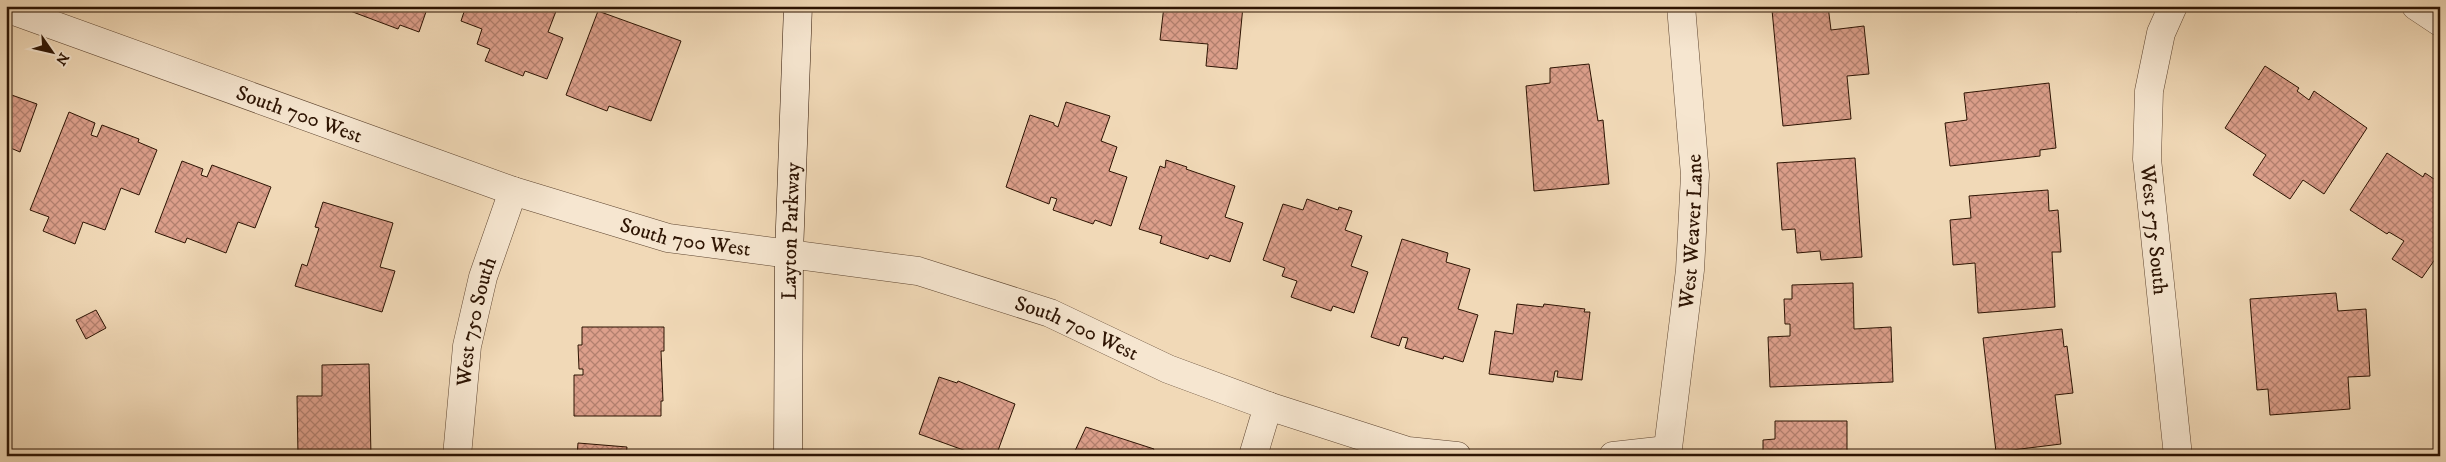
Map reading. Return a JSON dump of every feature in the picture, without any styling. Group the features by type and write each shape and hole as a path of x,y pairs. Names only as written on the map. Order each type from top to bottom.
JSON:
{"street":[{"name":"Layton Parkway","path":"788,456 789,254 798,6"},
{"name":"West Weaver Lane","path":"1667,453 1690,270 1695,175 1681,6"},
{"name":"West 575 South","path":"2174,6 2160,33 2149,91 2147,159 2178,456"},
{"path":"2416,6 2440,22"},
{"name":"South 700 West","path":"6,8 513,191 668,238 918,271 1050,313 1168,369 1268,406 1408,451 1457,456"},
{"name":"West 750 South","path":"458,456 467,346 483,277 513,191"},
{"path":"1253,456 1268,406"},
{"path":"1613,456 1667,453"}],"building":[{"path":"337,6 428,6 419,32 400,25 398,29"},
{"path":"466,6 558,6 548,32 563,38 547,79 525,71 523,76 485,61 490,49 477,44 482,29 461,21"},
{"path":"1164,6 1243,6 1237,69 1206,66 1208,44 1160,40"},
{"path":"1828,6 1831,30 1864,26 1869,74 1847,76 1851,119 1783,126 1772,10"},
{"path":"2066,6 2080,6 2077,12"},
{"path":"598,11 681,41 651,121 609,106 607,111 566,95"},
{"path":"1589,64 1598,121 1603,120 1609,184 1534,191 1526,86 1550,83 1550,68"},
{"path":"2265,66 2299,88 2297,91 2309,100 2314,91 2367,128 2324,194 2303,180 2290,199 2253,175 2266,155 2225,128"},
{"path":"2049,83 2056,148 2040,150 2040,156 1950,166 1945,123 1967,120 1964,93"},
{"path":"6,93 37,104 20,152 6,146"},
{"path":"1066,102 1110,116 1101,141 1117,147 1109,171 1127,177 1111,226 1095,220 1093,224 1053,210 1057,199 1051,197 1049,204 1006,187 1030,115 1054,123 1058,127"},
{"path":"69,112 95,123 91,135 97,137 102,125 139,139 138,142 157,150 139,195 121,188 105,230 83,222 75,244 43,231 49,217 30,210"},
{"path":"2387,153 2423,177 2425,173 2434,179 2440,170 2440,252 2422,278 2392,259 2404,241 2389,232 2387,234 2350,210"},
{"path":"1855,158 1862,257 1821,260 1820,251 1797,253 1795,229 1782,230 1777,163"},
{"path":"1166,160 1235,186 1225,217 1243,223 1230,262 1210,255 1208,259 1160,243 1162,236 1139,229 1160,166 1165,168"},
{"path":"182,161 203,169 201,175 207,177 212,165 271,187 255,228 238,222 226,253 187,238 185,243 155,232"},
{"path":"2048,190 2049,211 2058,210 2061,252 2052,252 2055,307 1978,313 1975,263 1953,265 1950,220 1971,218 1969,196"},
{"path":"1307,199 1338,210 1339,207 1352,211 1345,230 1362,236 1351,266 1368,272 1354,313 1333,306 1331,311 1291,297 1297,281 1282,276 1285,268 1263,260 1283,204 1303,210"},
{"path":"323,202 393,223 380,267 395,271 382,312 295,286 302,264 307,266 319,228 315,227"},
{"path":"1402,239 1448,253 1446,262 1470,269 1458,309 1478,315 1463,362 1444,356 1443,359 1405,348 1408,338 1402,337 1399,346 1371,337"},
{"path":"1853,283 1854,329 1891,327 1893,382 1770,387 1768,337 1790,336 1790,324 1785,324 1784,299 1792,299 1792,285"},
{"path":"2336,293 2338,311 2366,309 2370,376 2348,377 2350,409 2270,415 2268,389 2257,390 2250,299"},
{"path":"1517,304 1543,307 1544,304 1585,309 1584,312 1590,312 1582,380 1557,377 1558,371 1555,371 1553,382 1489,374 1495,331 1513,334"},
{"path":"96,310 106,328 86,339 76,320"},
{"path":"582,327 664,327 664,351 661,351 663,401 661,401 661,416 574,416 574,375 583,375 583,369 579,369 578,345 582,345"},
{"path":"2062,329 2064,347 2067,346 2073,393 2055,395 2061,444 1996,452 1983,338"},
{"path":"369,364 371,456 298,456 297,396 322,396 322,365"},
{"path":"939,377 957,383 958,381 1015,404 996,456 980,456 919,434"},
{"path":"1775,421 1847,421 1847,456 1763,456 1763,440 1775,439"},
{"path":"1086,427 1154,449 1151,456 1078,456 1074,453"},
{"path":"578,443 627,447 626,456 577,456"}]}
